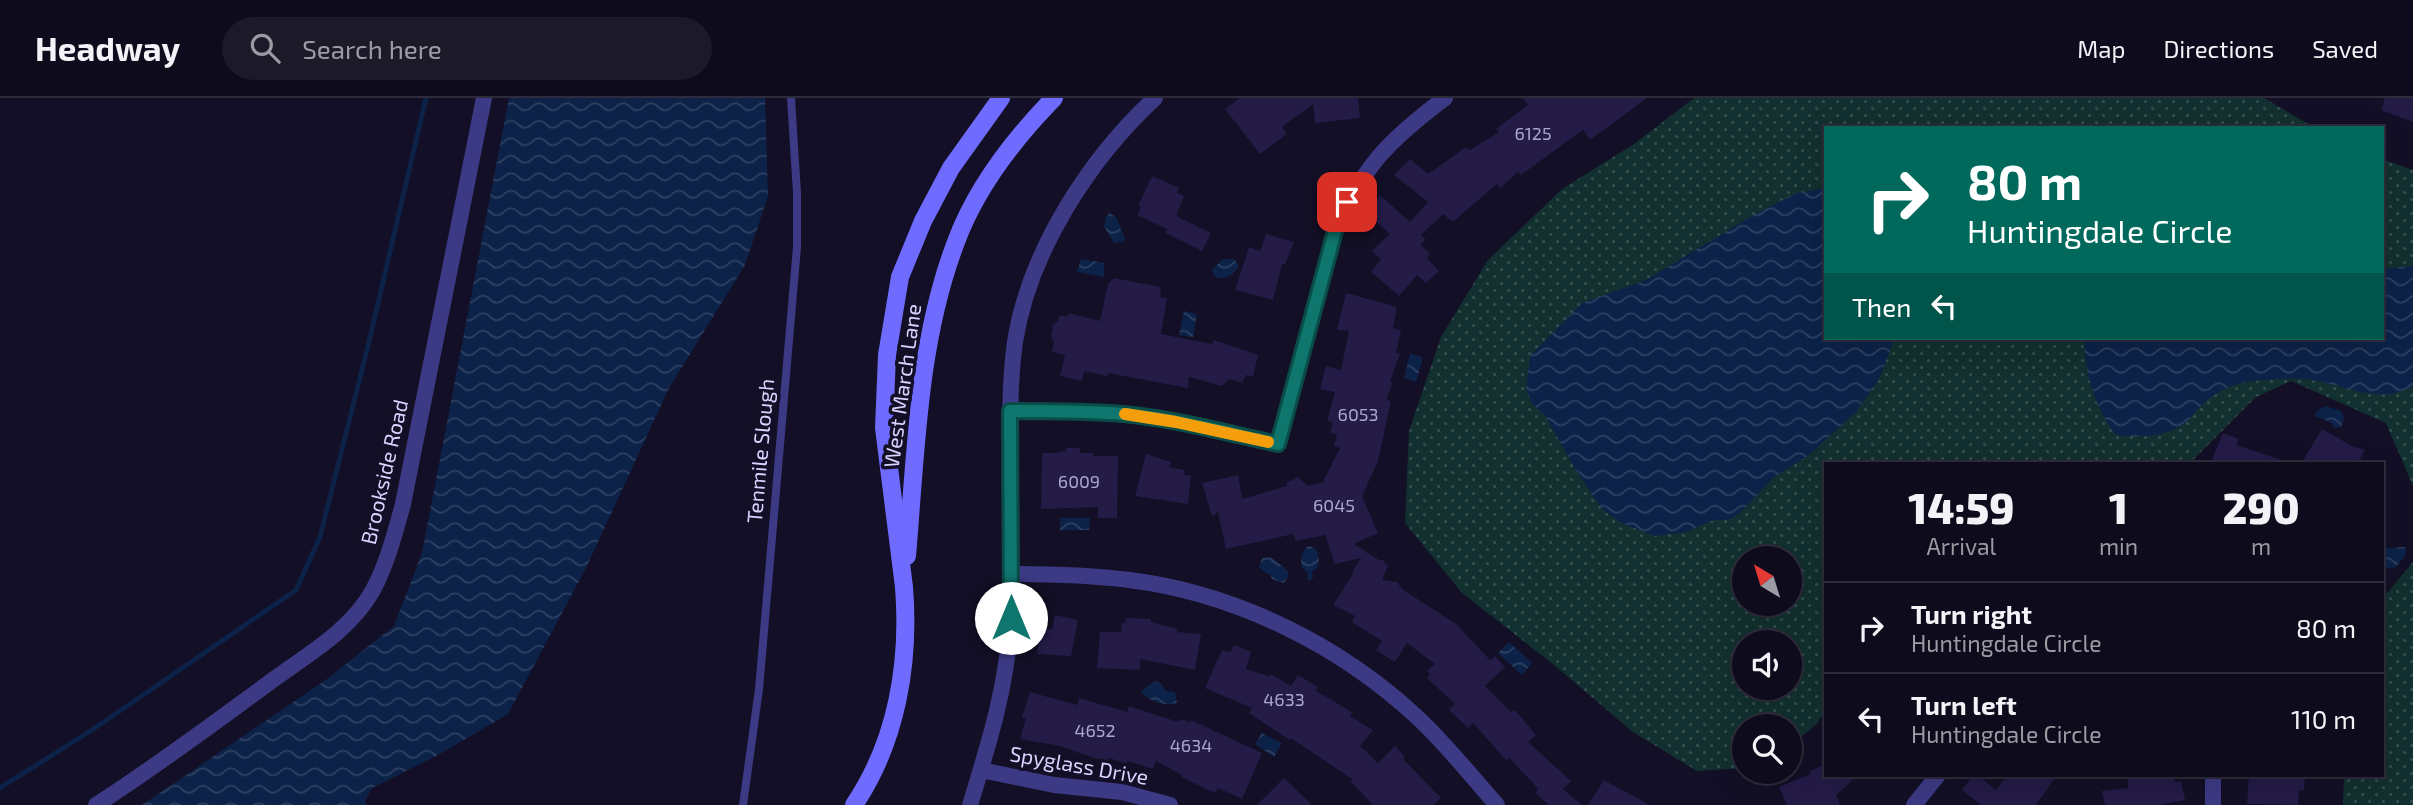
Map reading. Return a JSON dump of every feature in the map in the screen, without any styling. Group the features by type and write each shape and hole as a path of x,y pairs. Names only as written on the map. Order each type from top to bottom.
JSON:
{"street":[{"name":"Brookside Road","path":"96,805 319,647 345,626 372,591 389,551 403,504 484,98"},
{"name":"West March Lane","path":"853,805 865,788 882,750 897,704 904,662 904,587 884,428 887,355 900,277 923,221 951,168 1001,98"},
{"name":"West March Lane","path":"904,587 923,386 930,333 940,288 957,239 987,181 1027,126 1054,98"},
{"path":"970,805 1001,699 1009,656 1012,574 1011,379 1023,306 1038,263 1055,229 1106,150 1133,118 1155,98"},
{"path":"1010,411 1072,410 1126,414 1278,444 1335,231 1347,202 1380,153 1406,127 1445,98"},
{"path":"1012,574 1081,575 1131,580 1177,589 1225,603 1277,624 1343,660 1381,687 1441,741 1497,805"},
{"name":"Spyglass Drive","path":"981,770 1054,785 1122,792 1170,805"},
{"path":"1914,805 1936,777"},
{"path":"2213,805 2214,777"}],"lane":[{"name":"Tenmile Slough","path":"743,805 759,689 797,247 797,193 791,98"}],"green space":[{"path":"1694,98 2264,98 2312,126 1824,126 1824,340 2384,340 2384,160 2413,170 2413,486 2386,423 2291,381 2256,397 2193,460 2187,462 1824,462 1824,713 1802,736 1802,714 1732,714 1732,769 1697,771 1633,732 1554,665 1462,593 1405,523 1409,431 1441,337 1488,260 1562,189 1634,144"},
{"path":"2413,562 2413,805 2343,805 2344,777 2384,777 2384,597"}],"water":[{"path":"509,98 765,98 768,196 745,265 669,388 586,568 508,714 440,754 372,788 365,801 366,805 142,805 327,679 394,626 422,553"},
{"path":"1824,188 1824,340 1894,340 1879,379 1856,412 1808,456 1774,477 1741,512 1728,520 1714,520 1685,532 1655,536 1621,523 1601,508 1544,414 1532,404 1526,389 1530,356 1582,303 1646,280 1794,194"},
{"path":"1109,213 1116,217 1125,239 1122,242 1114,243 1104,226"},
{"path":"1081,259 1104,263 1104,277 1077,272"},
{"path":"1223,259 1234,259 1238,268 1227,277 1214,276 1212,270"},
{"path":"2413,266 2413,386 2399,392 2372,394 2304,379 2245,382 2229,387 2203,403 2184,424 2160,434 2143,436 2116,435 2096,401 2086,364 2084,340 2384,340 2384,269"},
{"path":"1184,311 1197,314 1193,337 1179,335"},
{"path":"1410,353 1423,358 1416,382 1404,378"},
{"path":"2325,406 2341,411 2344,418 2341,427 2335,428 2330,422 2315,416 2316,412"},
{"path":"1060,518 1090,518 1089,530 1060,530"},
{"path":"1309,546 1316,549 1319,562 1311,573 1314,576 1307,580 1308,573 1301,567 1301,561 1303,552"},
{"path":"2406,547 2405,556 2394,569 2384,566 2384,558 2387,555 2385,548"},
{"path":"1271,557 1288,571 1284,583 1272,579 1270,574 1259,567 1262,558"},
{"path":"1509,642 1532,663 1522,675 1498,653"},
{"path":"1155,681 1166,691 1175,692 1177,703 1157,702 1141,691"},
{"path":"1262,733 1282,743 1274,757 1255,744"}],"building":[{"path":"1240,98 1358,98 1360,118 1315,123 1313,104 1282,127 1287,134 1260,154 1225,109"},
{"path":"1523,98 1647,98 1590,140 1583,130 1521,175 1518,172 1500,188 1497,184 1453,222 1443,214 1421,235 1426,240 1420,244 1430,254 1427,258 1439,271 1426,283 1417,275 1399,296 1371,272 1381,259 1372,251 1390,234 1366,213 1380,195 1410,222 1428,202 1394,175 1410,159 1428,174 1465,148 1470,150 1499,132 1496,129 1528,105"},
{"path":"2385,98 2413,98 2413,122 2381,110"},
{"path":"1152,176 1179,188 1177,193 1184,196 1176,216 1211,233 1202,251 1165,233 1167,229 1137,215 1141,207 1138,206"},
{"path":"1266,234 1294,242 1285,264 1282,264 1273,300 1235,290 1249,247 1260,251"},
{"path":"1114,278 1161,287 1160,297 1167,298 1161,334 1212,344 1214,340 1258,355 1253,377 1246,375 1242,383 1229,379 1222,386 1189,377 1188,388 1108,373 1107,376 1084,371 1082,381 1060,376 1065,355 1052,352 1053,324 1058,322 1059,316 1068,316 1069,313 1100,321 1108,284"},
{"path":"1346,293 1397,307 1393,328 1401,330 1396,353 1400,354 1386,400 1391,401 1378,461 1362,496 1378,533 1354,544 1383,560 1388,566 1382,580 1397,582 1402,589 1456,624 1490,660 1495,656 1505,667 1485,686 1511,712 1515,710 1536,735 1528,742 1571,781 1563,789 1582,805 1549,805 1535,793 1538,789 1534,784 1509,758 1506,760 1473,723 1468,728 1449,710 1455,704 1427,678 1430,674 1427,671 1435,664 1407,643 1395,662 1376,650 1382,641 1352,622 1355,616 1333,605 1361,558 1335,564 1325,535 1296,541 1293,534 1226,549 1218,512 1212,516 1202,483 1238,475 1242,499 1287,486 1286,483 1298,477 1308,486 1323,482 1340,448 1334,446 1337,434 1330,433 1333,422 1327,421 1335,392 1320,389 1326,366 1341,370 1349,331 1337,330"},
{"path":"2322,429 2352,446 2365,450 2358,462 2302,462"},
{"path":"2223,433 2239,439 2236,445 2285,461 2285,462 2211,462"},
{"path":"1066,448 1080,448 1080,453 1093,453 1093,456 1118,456 1117,518 1098,518 1098,507 1041,509 1042,453 1066,451"},
{"path":"1146,454 1171,462 1169,467 1185,470 1184,475 1191,475 1188,504 1135,496"},
{"path":"1055,615 1078,620 1071,656 1037,654 1041,628 1052,629"},
{"path":"1126,618 1151,619 1151,622 1178,629 1177,632 1201,634 1195,670 1140,659 1140,670 1097,668 1100,632 1121,632"},
{"path":"1234,645 1251,652 1246,669 1269,676 1271,674 1291,686 1298,675 1318,687 1316,691 1352,712 1350,716 1373,730 1360,746 1378,763 1395,746 1405,757 1403,759 1441,798 1433,805 1373,805 1351,782 1352,779 1249,713 1252,708 1205,688 1222,650 1230,652"},
{"path":"1030,692 1077,705 1079,698 1127,712 1129,706 1178,722 1180,719 1191,720 1262,753 1242,799 1218,788 1215,793 1181,777 1182,775 1156,761 1153,769 1128,761 1127,764 1109,758 1108,761 1060,746 1020,739 1026,718 1022,717"},
{"path":"1823,765 1824,777 1856,777 1836,795 1840,805 1787,805 1779,787 1802,784 1802,777 1810,774 1809,772"},
{"path":"1972,777 1980,777 1996,790 2006,777 2056,777 2036,805 1981,805 1962,790"},
{"path":"2128,777 2174,777 2175,782 2181,781 2185,800 2158,805 2105,805 2102,791 2128,788"},
{"path":"2249,777 2305,777 2304,790 2299,790 2298,805 2247,804"},
{"path":"1284,778 1312,805 1257,805"},
{"path":"1604,780 1613,785 1650,805 1588,805"}],"waterway":[{"path":"0,788 92,730 296,590 320,537 426,98"}],"slow traffic":[{"path":"1125,414 1268,442"}],"route":[{"path":"1011,618 1010,411 1072,410 1126,414 1278,444 1335,231 1347,202"}]}
